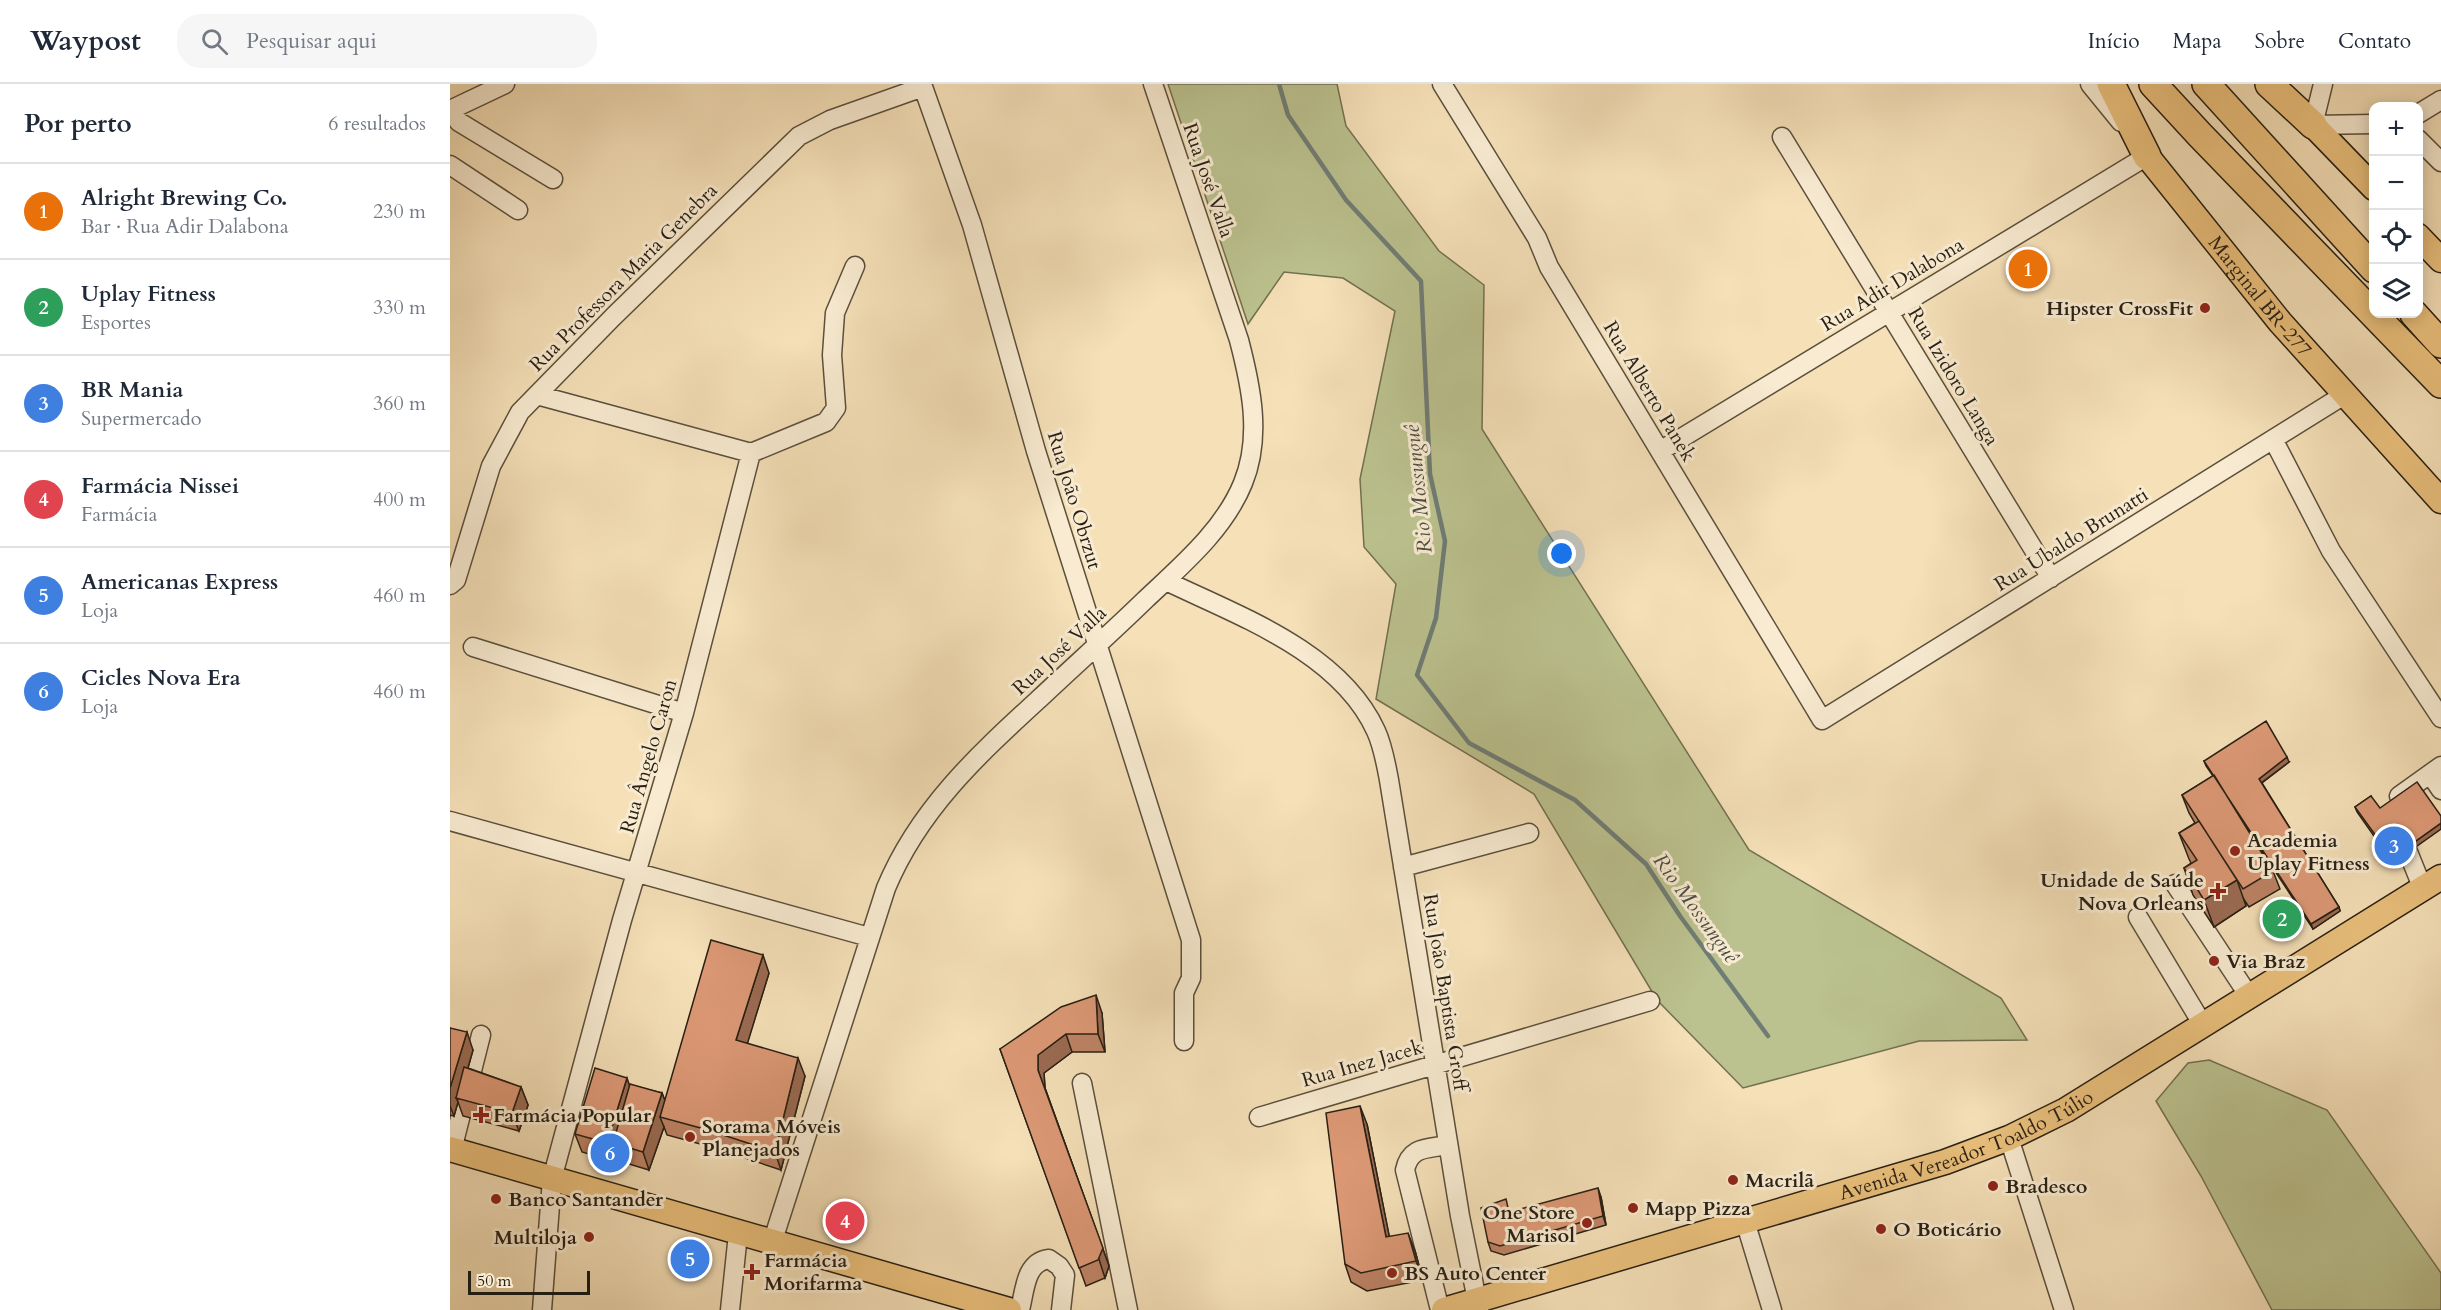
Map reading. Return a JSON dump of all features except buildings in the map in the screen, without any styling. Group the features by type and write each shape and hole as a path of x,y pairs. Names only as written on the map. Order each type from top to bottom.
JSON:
{"highway":[{"path":"2111,84 2147,156"},
{"path":"2153,84 2441,384"},
{"path":"2206,84 2369,265"},
{"path":"2269,84 2313,125"},
{"path":"2418,318 2441,344"}],"main road":[{"path":"2313,125 2369,184"},
{"name":"Marginal BR-277","path":"2147,156 2254,291 2344,395 2441,501"},
{"path":"2423,241 2441,260"},
{"name":"Avenida Vereador Toaldo Túlio","path":"1442,1310 1477,1305 1745,1221 1945,1162 2009,1138 2066,1110 2432,883"},
{"path":"451,1150 1009,1310"}],"street":[{"path":"505,84 450,110 459,122 553,179"},
{"name":"Rua José Valla","path":"772,1243 869,937 897,860 913,834 931,809 985,749 1098,645 1207,539 1230,508 1243,483 1254,433 1252,404 1239,340 1153,84"},
{"name":"Rua Alberto Panek","path":"1442,84 1537,238 1549,267 1822,720"},
{"name":"Marginal BR-277","path":"2090,84 2147,156"},
{"path":"2281,84 2313,125"},
{"path":"2313,125 2323,84"},
{"name":"Rua Professora Maria Genebra","path":"450,585 456,580 491,466 519,412 799,136 830,120 922,86"},
{"name":"Rua João Obrzut","path":"922,86 972,225 1033,441 1188,930 1192,947 1192,967 1190,984 1184,993 1184,1041"},
{"path":"2423,111 2441,100"},
{"path":"2313,125 2369,124"},
{"name":"Rua Izidoro Langa","path":"1782,136 2051,578"},
{"path":"2423,144 2441,162"},
{"name":"Rua Adir Dalabona","path":"1660,451 2147,156"},
{"path":"450,165 519,210"},
{"path":"537,395 751,453 826,422 836,408 832,355 835,313 855,266"},
{"name":"Rua Ubaldo Brunatti","path":"1822,720 2344,395"},
{"path":"2273,439 2316,523 2346,575 2441,718"},
{"name":"Rua Ângelo Caron","path":"542,1310 552,1179 615,942 684,713 751,453"},
{"name":"Rua João Baptista Groff","path":"1166,580 1280,637 1312,658 1348,689 1376,731 1384,755 1434,1065 1477,1305"},
{"path":"473,647 684,713"},
{"path":"2390,802 2435,770 2441,790"},
{"path":"450,821 869,937"},
{"path":"1403,867 1529,833"},
{"path":"2408,852 2432,883"},
{"path":"2175,884 2250,996"},
{"path":"2138,917 2203,1025"},
{"name":"Rua Inez Jacek","path":"1259,1117 1650,1001"},
{"path":"451,1150 481,1035"},
{"path":"1082,1083 1128,1310"},
{"path":"2009,1138 2064,1310"},
{"path":"1442,1310 1405,1170 1407,1158 1416,1150 1448,1146"},
{"path":"1745,1221 1772,1310"},
{"path":"730,1310 738,1234"},
{"path":"1020,1310 1031,1268 1040,1260 1049,1259 1059,1266 1065,1275 1061,1310"}],"green space":[{"path":"1168,84 1337,84 1346,126 1439,251 1484,285 1482,429 1749,850 2001,998 2027,1040 1919,1041 1743,1088 1657,1000 1534,794 1376,699 1396,584 1364,547 1360,479 1395,311 1343,278 1284,272 1248,324"},
{"path":"2209,1060 2327,1110 2441,1273 2441,1310 2272,1310 2201,1176 2156,1101 2188,1063"}],"waterway":[{"name":"Rio Mossunguê","path":"1279,84 1288,115 1346,200 1421,281 1430,474 1445,541 1436,618 1417,675 1469,743 1575,800 1646,864 1680,916 1768,1036"}],"place":[{"name":"Alright Brewing Co.","path":"2028,269"},
{"name":"Hipster CrossFit","path":"2205,308"},
{"name":"BR Mania","path":"2394,846"},
{"name":"Academia Uplay Fitness","path":"2235,851"},
{"name":"Unidade de Saúde Nova Orleans","path":"2218,891"},
{"name":"Uplay Fitness","path":"2282,919"},
{"name":"Via Braz","path":"2214,961"},
{"name":"Farmácia Popular","path":"481,1115"},
{"name":"Sorama Móveis Planejados","path":"690,1137"},
{"name":"Cicles Nova Era","path":"610,1153"},
{"name":"Macrilã","path":"1733,1180"},
{"name":"Bradesco","path":"1993,1186"},
{"name":"Banco Santander","path":"496,1199"},
{"name":"Mapp Pizza","path":"1633,1208"},
{"name":"Farmácia Nissei","path":"845,1221"},
{"name":"One Store Marisol","path":"1587,1223"},
{"name":"O Boticário","path":"1881,1229"},
{"name":"Multiloja","path":"589,1237"},
{"name":"Americanas Express","path":"690,1259"},
{"name":"Farmácia Morifarma","path":"752,1272"},
{"name":"BS Auto Center","path":"1392,1273"}]}
